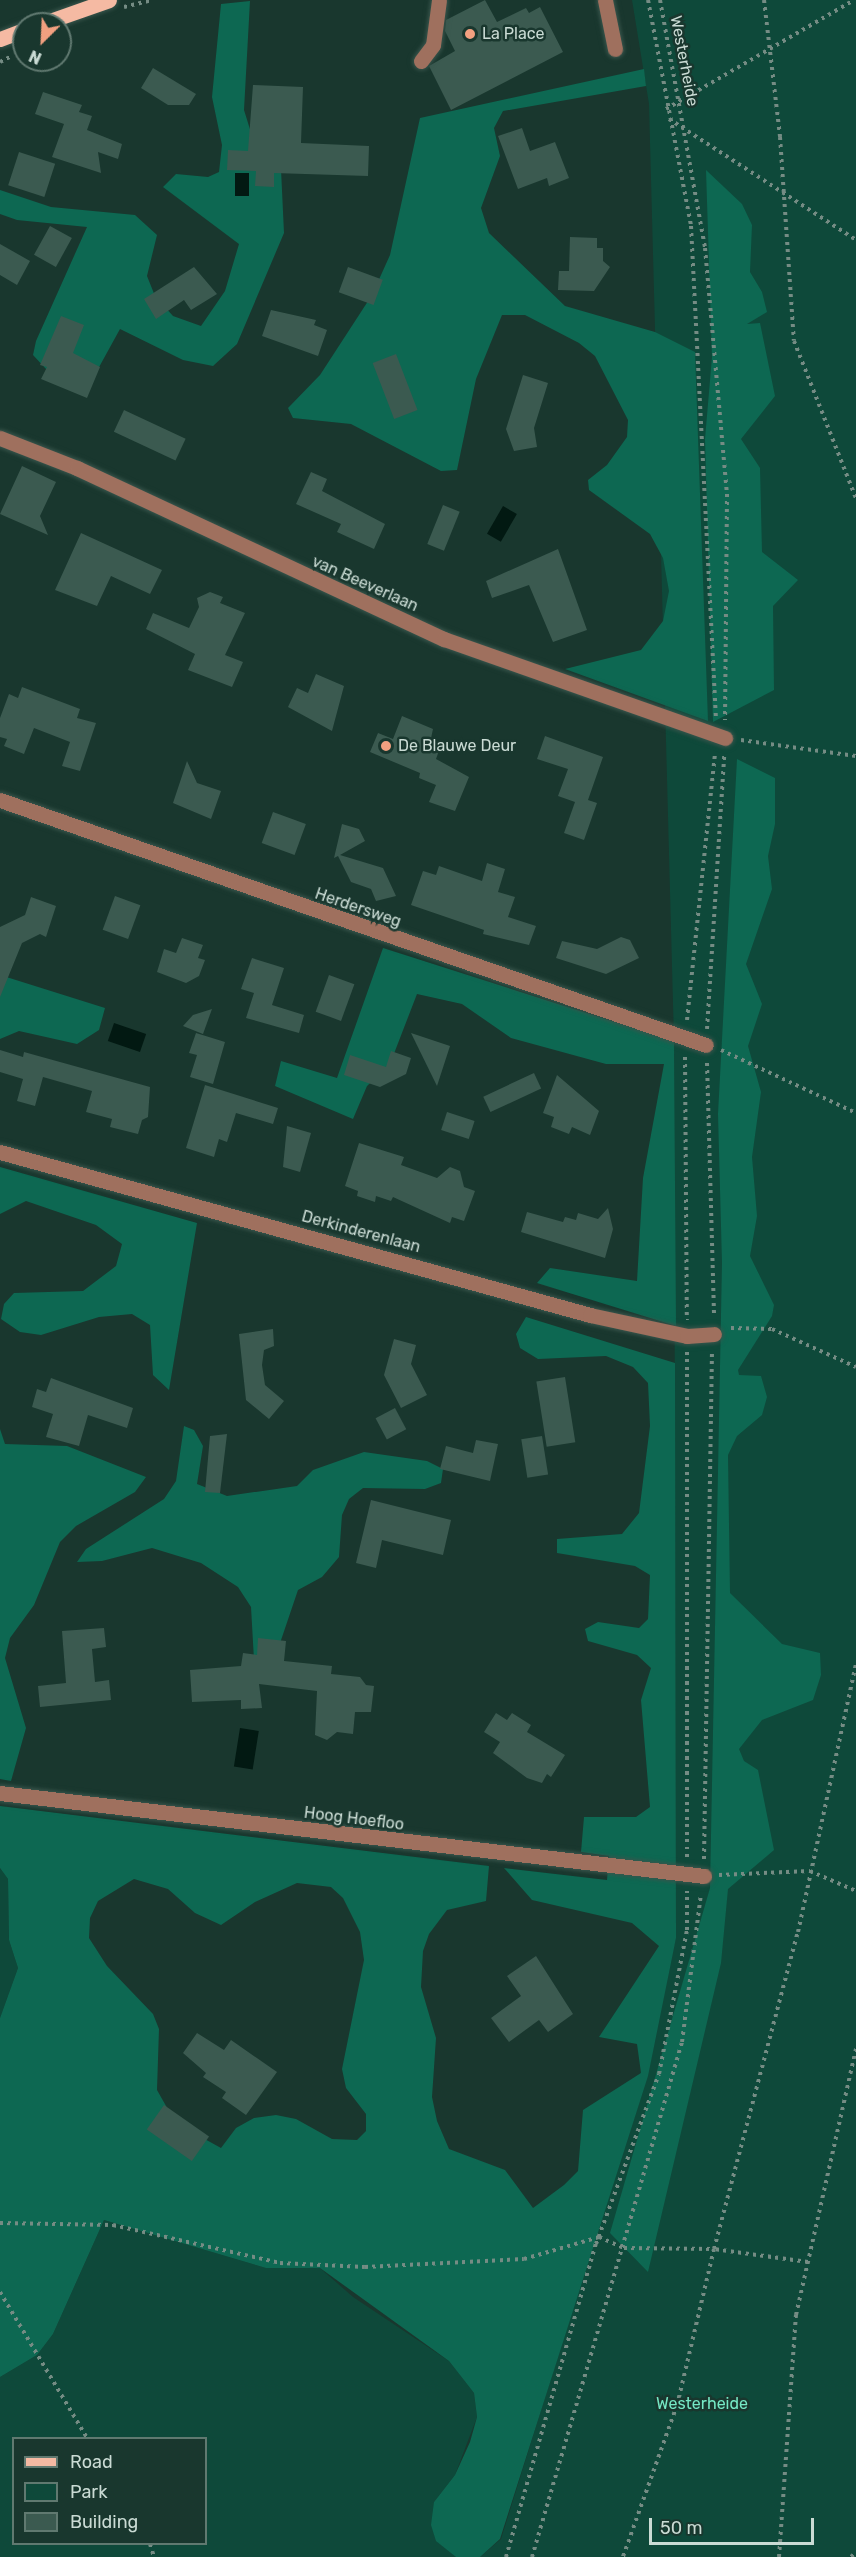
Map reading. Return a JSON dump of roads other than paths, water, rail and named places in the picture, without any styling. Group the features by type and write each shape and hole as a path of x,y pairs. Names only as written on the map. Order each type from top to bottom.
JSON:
{"main road":[{"path":"72,13 109,0"}],"street":[{"path":"421,60 433,45 439,0"},
{"path":"605,0 615,50"},
{"name":"van Beeverlaan","path":"0,438 77,468 444,639 725,738"},
{"name":"Herdersweg","path":"0,800 706,1045"},
{"name":"Derkinderenlaan","path":"0,1152 590,1315 687,1336 714,1334"},
{"name":"Hoog Hoefloo","path":"0,1793 704,1876"}],"place":[{"name":"La Place","path":"470,34"},
{"name":"De Blauwe Deur","path":"386,746"}],"park label":[{"name":"Westerheide","path":"702,2404"}]}
